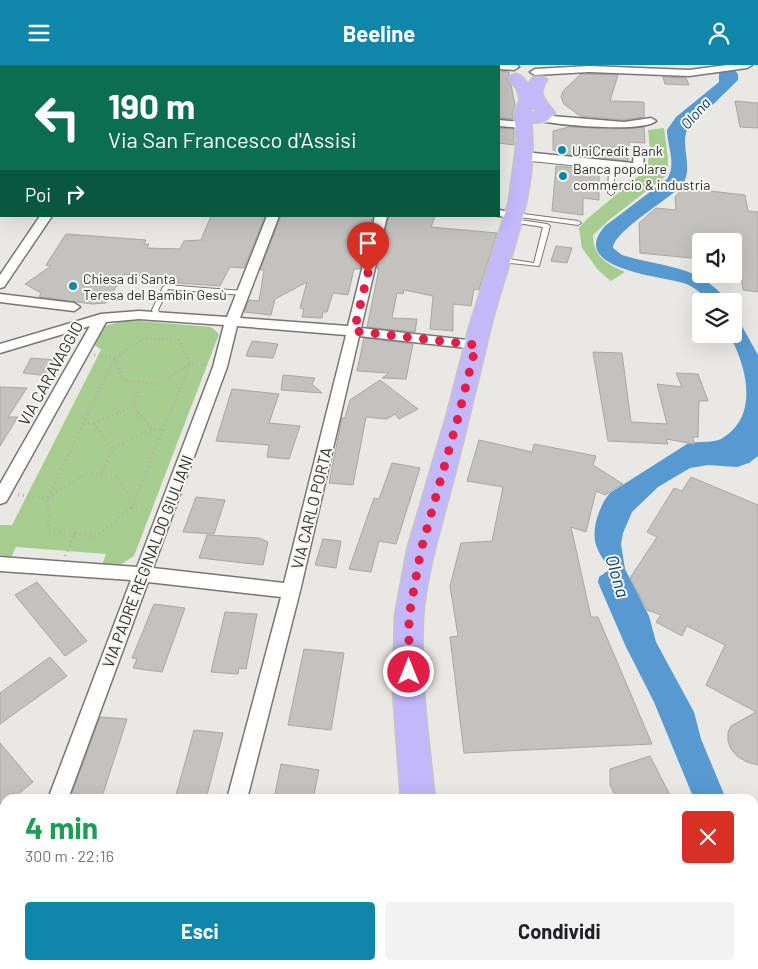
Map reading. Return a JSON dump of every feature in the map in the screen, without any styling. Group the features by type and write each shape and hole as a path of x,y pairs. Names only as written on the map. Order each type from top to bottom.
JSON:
{"main road":[{"path":"525,73 527,102 521,111 530,130"},
{"path":"418,794 408,691 409,616 421,550 476,345 502,260 509,216 522,179 530,130 537,104 534,96 534,87 525,73"}],"street":[{"path":"500,67 525,73 589,69 689,73 747,65"},
{"path":"530,130 574,122 624,125 651,121"},
{"path":"500,123 530,130 638,167 639,150"},
{"path":"0,284 45,217"},
{"path":"232,322 273,217"},
{"name":"VIA CARLO PORTA","path":"239,794 291,591 381,217"},
{"path":"0,298 74,307"},
{"path":"0,349 101,318 139,315 354,331 476,345"},
{"name":"VIA CARAVAGGIO","path":"2,495 101,318"},
{"name":"VIA PADRE REGINALDO GIULIANI","path":"60,794 220,367 232,322"},
{"path":"0,564 142,574 291,591"}],"lane":[{"path":"530,130 612,167 611,193"},
{"path":"509,216 578,223"},
{"path":"502,260 537,265 548,227 509,216"},
{"path":"157,316 155,310 166,287 243,293"}],"path":[{"path":"144,338 179,340 190,364 132,507 96,536 49,530 47,498 115,358 144,338"},
{"path":"115,358 124,381 159,384 190,364"},
{"path":"83,423 94,424 133,406 142,382"},
{"path":"133,406 152,429"},
{"path":"94,424 114,449"},
{"path":"101,475 114,449 152,429 164,430"},
{"path":"2,495 47,498 86,473 119,477 132,507"},
{"path":"60,568 75,533"}],"green space":[{"path":"664,128 668,159 667,175 609,220 593,235 595,249 602,259 625,272 611,281 598,270 582,248 579,228 587,219 647,169 650,149 648,130"},
{"path":"123,321 211,327 219,334 134,556 120,565 102,565 106,554 16,547 11,557 0,555 0,525 12,525 101,350 95,345 105,326"}],"water":[{"name":"Olona","path":"714,65 730,65 738,74 738,80 687,130 685,144 687,173 685,180 674,192 622,233 613,248 622,255 680,269 692,274 692,283 708,283 720,293 700,293 687,284 639,273 607,261 598,252 597,241 605,226 667,179 670,173 671,161 667,130 676,117 719,82 719,73"},
{"name":"Olona","path":"742,326 758,355 758,456 749,463 737,467 708,465 690,468 658,487 632,512 623,533 621,544 625,569 649,616 656,642 694,712 701,739 724,794 692,794 654,702 626,647 598,582 599,577 609,570 596,545 595,532 600,510 610,493 687,444 721,439 733,430 741,419 746,393 745,378 734,343 742,343"}],"building":[{"path":"500,71 509,72 506,79 511,85 515,105 512,113 513,119 500,118"},
{"path":"581,74 618,75 610,101 644,102 644,117 624,120 580,116 564,104 561,97 563,91"},
{"path":"663,77 686,78 689,85 665,84"},
{"path":"735,101 758,103 758,128 740,127"},
{"path":"569,127 617,129 644,127 645,143 629,142 628,161 558,154 558,152 553,150 553,131"},
{"path":"500,128 514,129 514,145 500,143"},
{"path":"556,166 599,170 599,200 583,198 583,215 552,211"},
{"path":"683,188 745,195 748,211 758,212 758,292 743,290 742,233 692,233 692,258 640,253 639,223 656,208 676,210 675,197"},
{"path":"211,217 265,217 244,268 230,267 220,286 177,283 179,279 124,274 106,303 92,304 39,297 41,293 25,284 51,266 46,265 66,234 146,240 144,244 149,244 147,248 180,249 184,241 201,240"},
{"path":"281,217 373,217 360,269 354,269 348,295 333,293 327,312 323,312 322,318 302,317 304,309 300,308 307,282 275,299 271,315 244,312 249,300 259,301 264,270 260,270"},
{"path":"389,217 435,217 431,227 497,233 479,290 474,289 471,306 453,304 453,331 430,329 433,296 404,290 403,294 397,293 392,318 417,319 415,332 367,327 379,269 377,269"},
{"path":"556,246 572,248 567,263 551,261"},
{"path":"364,338 413,344 406,379 382,378 389,373 357,371"},
{"path":"252,341 278,344 273,358 246,356"},
{"path":"593,352 622,353 631,422 667,424 657,384 682,387 676,373 698,374 708,401 699,401 698,437 693,437 694,444 666,439 668,444 608,441"},
{"path":"31,358 56,360 48,376 23,373"},
{"path":"283,375 315,378 312,384 322,393 281,390"},
{"path":"380,380 418,409 399,419 395,414 387,419 366,417 353,485 329,483 342,418 345,418 350,400"},
{"path":"0,387 27,388 8,417 18,417 0,446"},
{"path":"232,389 279,394 269,423 300,426 289,459 267,457 269,445 216,441"},
{"path":"479,440 532,452 534,444 596,456 593,465 623,484 605,495 596,491 586,532 571,527 591,617 598,617 652,744 464,753 450,637 458,636 450,586 461,543 492,541 503,487 467,481"},
{"path":"392,463 420,468 396,544 379,541 371,572 349,569 374,498 379,499"},
{"path":"691,477 758,505 758,765 738,757 731,749 728,741 728,732 731,726 756,712 706,685 725,645 687,626 682,636 656,622 661,615 647,610 630,578 657,537 647,532 674,488 682,491"},
{"path":"196,497 225,500 214,534 183,532"},
{"path":"207,535 259,538 268,542 263,565 199,558"},
{"path":"323,539 341,541 336,568 315,565"},
{"path":"37,582 87,641 65,656 15,595"},
{"path":"154,604 185,608 162,672 133,668 137,659 132,658"},
{"path":"225,612 257,614 246,669 239,668 238,674 211,672"},
{"path":"304,649 344,653 331,730 288,725"},
{"path":"50,657 67,676 0,724 0,693"},
{"path":"100,717 127,719 103,794 72,793"},
{"path":"194,730 223,733 207,794 176,794"},
{"path":"0,743 33,782 18,794 0,794"},
{"path":"650,756 669,794 614,794 610,785 610,769"},
{"path":"281,764 319,770 314,794 275,794"}],"place":[{"name":"UniCredit Bank","path":"562,150"},
{"name":"Banca popolare commercio & industria","path":"563,176"},
{"name":"Chiesa di Santa Teresa del Bambin Gesù","path":"73,286"}],"route":[{"path":"368,273 354,331 476,345 421,550 409,616 409,672"}]}
